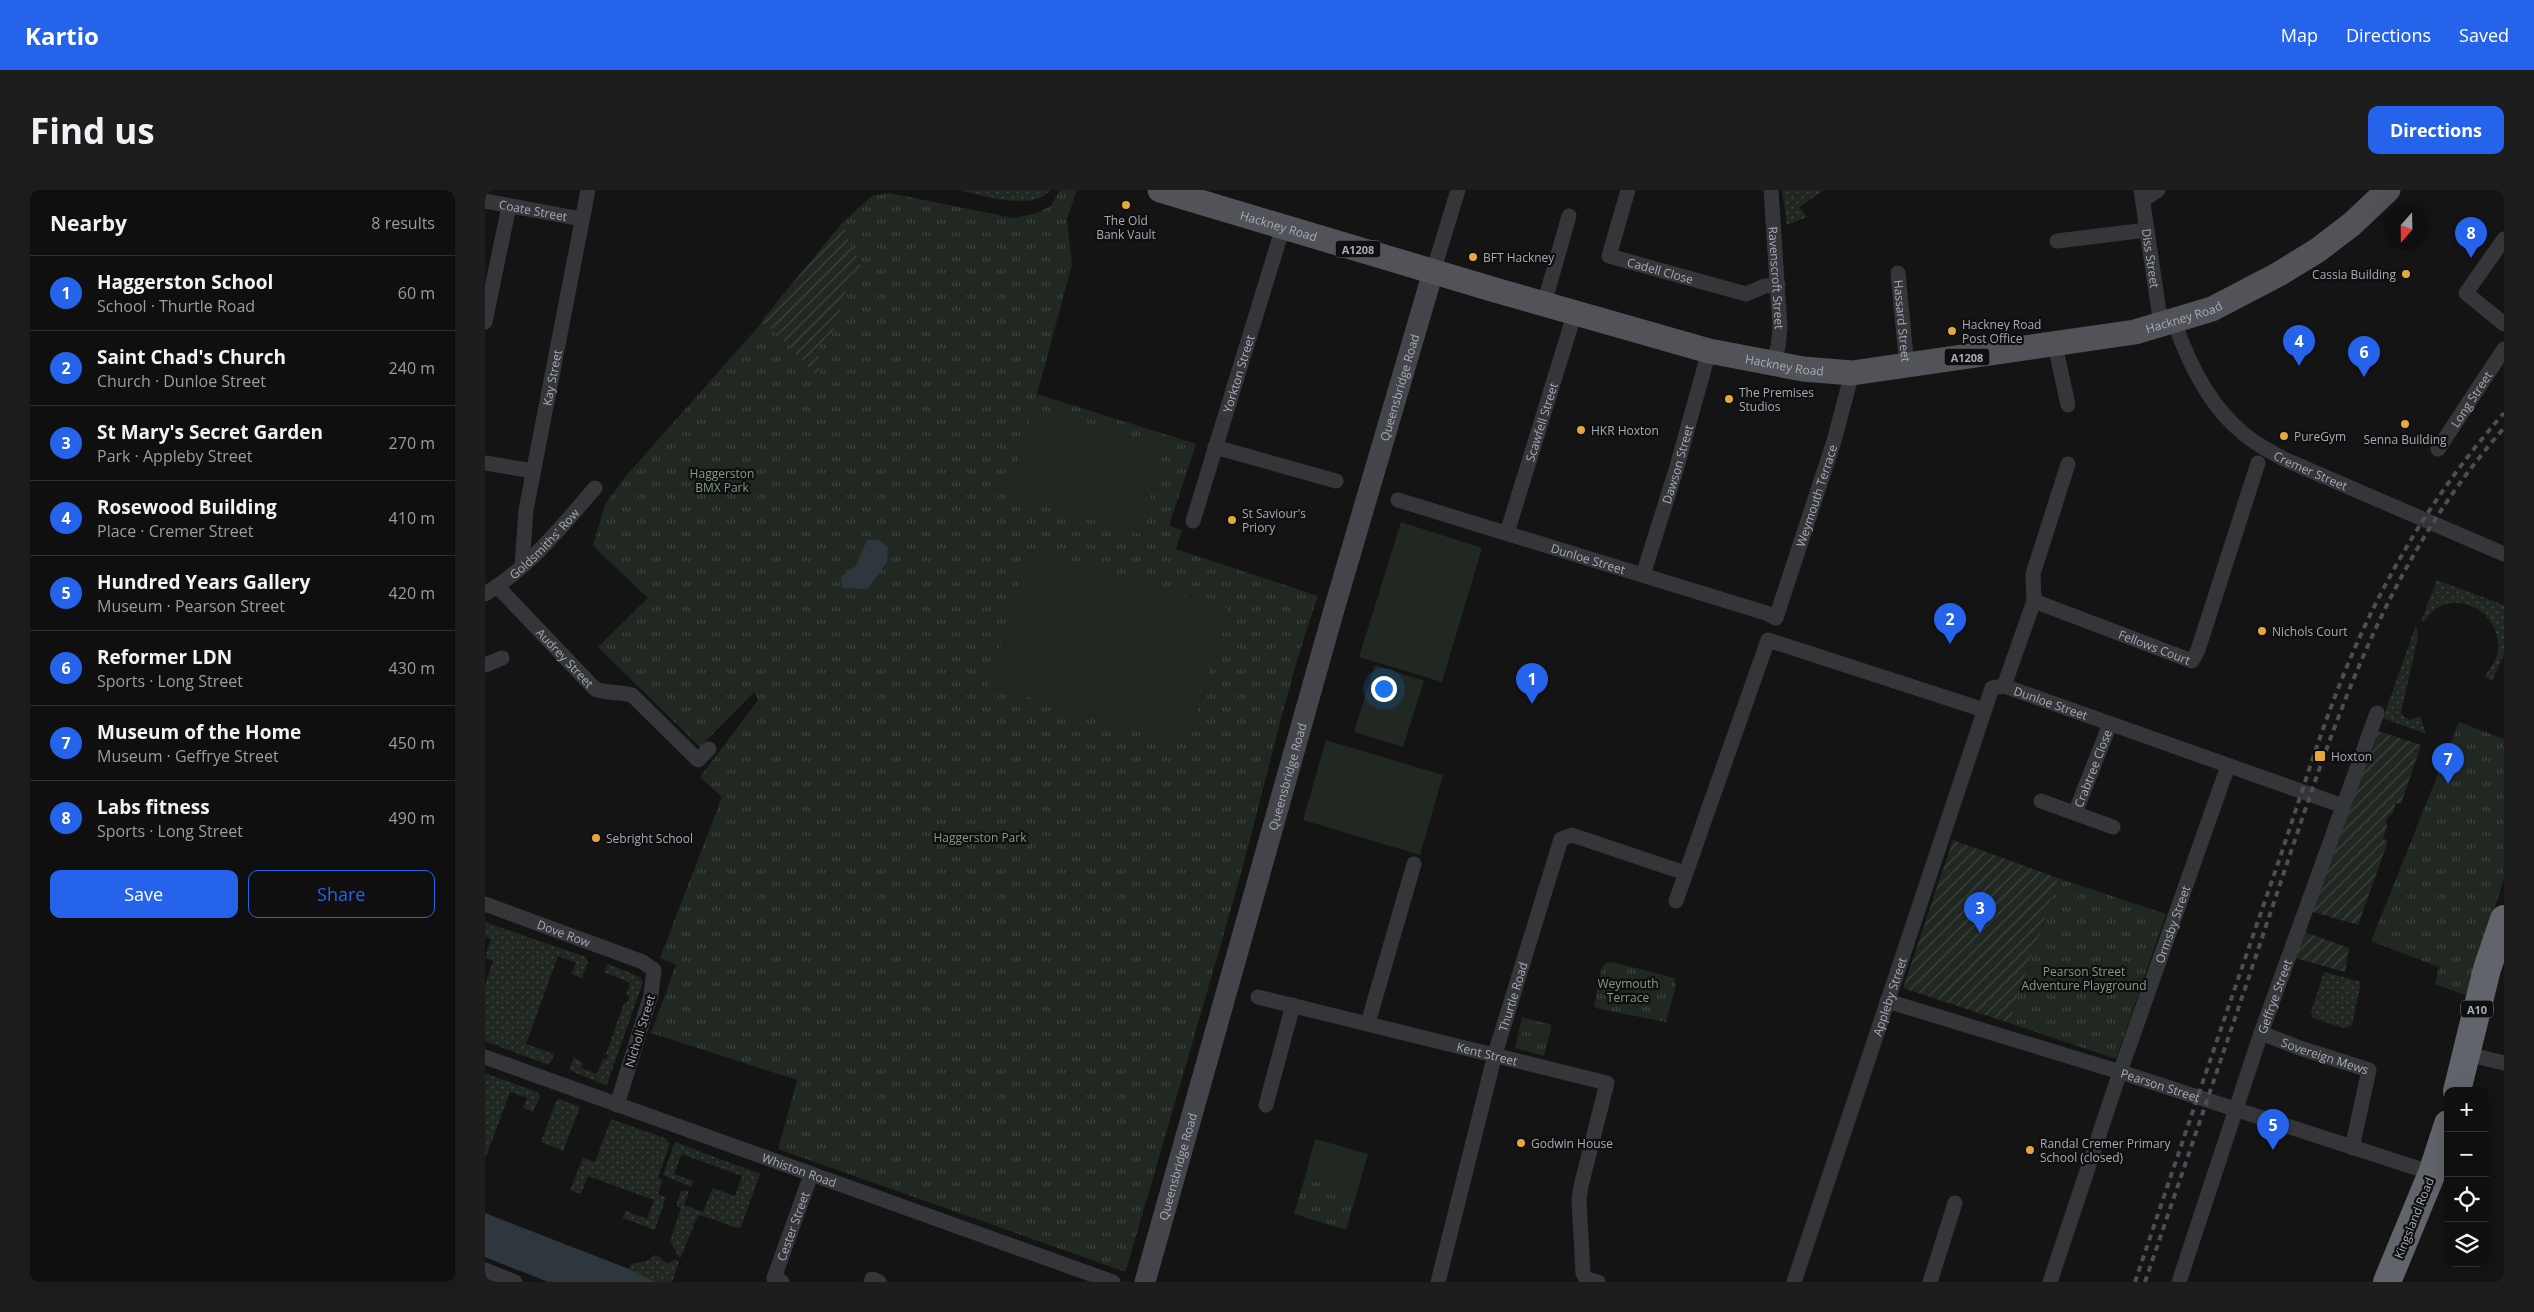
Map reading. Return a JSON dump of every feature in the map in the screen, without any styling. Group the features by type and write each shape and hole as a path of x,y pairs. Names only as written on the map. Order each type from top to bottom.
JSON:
{"highway":[{"name":"A10","path":"2458,1087 2487,969 2504,919"},
{"name":"Kingsland Road","path":"2387,1282 2432,1173 2445,1132"}],"main road":[{"name":"Hackney Road","path":"1160,190 1204,196 1283,227 1709,351 1772,364 1852,373 1907,367 2135,332 2212,309 2304,259 2352,224 2388,190"},
{"name":"Queensbridge Road","path":"1145,1282 1333,613 1433,272"}],"street":[{"name":"Kay Street","path":"522,566 526,510 588,190"},
{"path":"1433,272 1458,190"},
{"name":"Cadell Close","path":"1628,190 1609,256 1746,294 1765,286 1778,284"},
{"name":"Ravenscroft Street","path":"1771,190 1778,284 1779,336 1772,364"},
{"path":"2142,195 2158,190"},
{"name":"Diss Street","path":"2142,195 2147,230 2168,323"},
{"name":"Coate Street","path":"485,202 582,219"},
{"path":"485,322 491,268 509,206"},
{"path":"1544,304 1569,216"},
{"name":"Yorkton Street","path":"1193,521 1283,227"},
{"path":"2057,241 2147,230"},
{"path":"2504,239 2466,293 2504,324"},
{"name":"Hassard Street","path":"1898,272 1907,367"},
{"name":"Scawfell Street","path":"1507,533 1575,312"},
{"name":"Cremer Street","path":"2168,323 2196,373 2221,411 2242,433 2256,444 2286,460 2504,554"},
{"path":"2055,345 2068,404"},
{"name":"Long Street","path":"2438,450 2504,349"},
{"name":"Dawson Street","path":"1643,575 1676,470 1709,351"},
{"name":"Weymouth Terrace","path":"1776,618 1834,440 1852,373"},
{"path":"1215,447 1336,481"},
{"path":"485,463 533,471"},
{"name":"Fellows Court","path":"2034,601 2192,661 2198,650 2258,463"},
{"path":"2004,686 2034,601 2033,574 2068,464"},
{"name":"Goldsmiths' Row","path":"491,590 540,551 595,488"},
{"name":"Dunloe Street","path":"1398,500 1575,556 1766,612 1776,618"},
{"name":"Audrey Street","path":"491,590 595,689 602,692 621,691 632,694 699,760 709,749"},
{"path":"1676,901 1768,640 1984,710"},
{"path":"485,664 502,658"},
{"name":"Dunloe Street","path":"1984,710 1992,688 2004,686 2343,806"},
{"name":"Appleby Street","path":"1794,1282 1984,710"},
{"name":"Geffrye Street","path":"2179,1282 2261,1033 2377,713"},
{"name":"Crabtree Close","path":"2075,813 2109,724"},
{"name":"Ormsby Street","path":"2050,1282 2120,1072 2228,766"},
{"name":"Crabtree Close","path":"2041,801 2113,827"},
{"name":"Thurtle Road","path":"1437,1282 1495,1054 1561,839 1572,835 1685,873"},
{"path":"1368,1023 1414,864"},
{"name":"Dove Row","path":"485,904 643,962"},
{"name":"Nicholl Street","path":"617,1105 655,979 654,970 643,962"},
{"name":"Kent Street","path":"1258,997 1607,1083 1579,1200 1581,1263 1592,1280"},
{"name":"Pearson Street","path":"1887,1000 2237,1109 2432,1173"},
{"path":"1266,1105 1293,1005"},
{"name":"Sovereign Mews","path":"2261,1033 2300,1048 2369,1070 2352,1148"},
{"path":"2467,1054 2504,1063"},
{"name":"Whiston Road","path":"485,1057 1113,1282"},
{"name":"Cester Street","path":"778,1280 811,1175"},
{"path":"1930,1282 1955,1203"},
{"path":"485,1270 515,1282"},
{"path":"871,1282 873,1279 879,1282"}],"green space":[{"path":"959,190 1050,190 1043,197 1020,201 994,198"},
{"name":"Haggerston Park","path":"1060,190 1077,190 1067,219 1072,265 1037,394 1196,444 1169,526 1182,530 1176,549 1318,596 1295,669 1246,854 1195,1034 1126,1270 1123,1271 778,1149 797,1080 651,1033 676,965 660,958 722,797 700,777 758,700 754,692 700,747 598,647 648,598 593,546 605,504 625,477 759,326 843,222 872,196 889,193 1014,218 1037,213 1051,206"},
{"path":"1782,190 1824,190 1799,207 1807,217 1787,225"},
{"path":"843,222 847,237 864,272 853,268 831,337 827,336 819,347 819,378 763,319"},
{"path":"1034,408 1165,448 1140,534 1008,495"},
{"path":"1401,522 1482,548 1442,682 1359,657"},
{"path":"1030,549 1228,609 1187,745 989,685"},
{"path":"2437,580 2504,605 2504,654 2492,681 2485,676 2498,653 2498,638 2492,624 2484,614 2472,606 2460,603 2447,604 2434,610 2424,622 2421,621"},
{"path":"2416,625 2418,637 2401,712 2404,717 2410,720 2420,716 2426,734 2383,718"},
{"path":"1375,665 1424,681 1403,747 1354,732"},
{"path":"2459,722 2504,739 2504,879 2467,996 2435,984 2439,967 2371,941"},
{"path":"2378,731 2421,745 2401,804 2396,803 2393,812 2386,820 2387,826 2383,839 2388,841 2358,925 2310,911"},
{"path":"1326,740 1443,775 1420,855 1303,820"},
{"path":"1953,840 2058,878 2009,1023 1903,988"},
{"name":"Pearson Street Adventure Playground","path":"2058,878 2166,914 2116,1059 2009,1023"},
{"path":"485,922 586,957 588,962 582,978 571,974 576,963 558,956 526,1044 554,1054 551,1062 546,1064 485,1041 485,986 493,961 485,958 491,939 485,936"},
{"path":"2302,931 2349,948 2345,972 2295,958"},
{"name":"Weymouth Terrace","path":"1613,962 1674,978 1676,986 1666,1022 1599,1009 1594,1006 1602,967 1607,963"},
{"path":"608,964 640,977 643,982 607,1084 605,1085 569,1070 574,1057 583,1063 581,1068 597,1074 603,1059 606,1060 608,1055 606,1054 624,1003 627,1003 629,997 626,995 630,983 604,972"},
{"path":"2324,972 2361,982 2352,1025 2344,1028 2313,1018 2311,1012"},
{"path":"1522,1017 1552,1025 1544,1056 1515,1048"},
{"path":"485,1073 537,1092 540,1096 533,1112 523,1108 527,1098 510,1092 485,1159"},
{"path":"559,1099 580,1107 563,1151 541,1142 556,1101"},
{"path":"611,1119 667,1139 667,1142 670,1143 658,1178 663,1180 658,1194 666,1197 655,1230 623,1218 626,1211 647,1219 654,1200 588,1176 581,1194 570,1190 583,1158 595,1162"},
{"path":"1315,1139 1368,1154 1357,1192 1305,1177"},
{"path":"675,1142 760,1174 741,1227 737,1228 700,1215 697,1217 680,1259 670,1241 681,1208 676,1206 681,1191 689,1191 684,1205 703,1212 713,1188 735,1196 742,1176 682,1154 674,1174 693,1181 691,1187 663,1175"},
{"path":"1305,1177 1357,1192 1346,1230 1294,1214"},
{"path":"655,1255 667,1264 675,1259 679,1262 672,1282 656,1282 629,1269 631,1264 647,1261"}],"shaded area":[{"path":"867,540 878,540 888,547 887,562 867,589 842,588 841,577 856,566"},
{"path":"485,1213 629,1269 656,1282 548,1282 485,1257"}],"railway":[{"path":"2135,1282 2313,757 2346,669 2372,610 2422,521 2461,466 2504,413"},
{"path":"2145,1282 2317,777 2339,715 2364,654 2392,595 2424,538 2461,482 2504,428"}],"place":[{"name":"The Old Bank Vault","path":"1126,205"},
{"name":"BFT Hackney","path":"1473,257"},
{"name":"Labs fitness","path":"2471,258"},
{"name":"Cassia Building","path":"2406,274"},
{"name":"Hackney Road Post Office","path":"1952,331"},
{"name":"Rosewood Building","path":"2299,366"},
{"name":"Reformer LDN","path":"2364,377"},
{"name":"The Premises Studios","path":"1729,399"},
{"name":"Senna Building","path":"2405,424"},
{"name":"HKR Hoxton","path":"1581,430"},
{"name":"PureGym","path":"2284,436"},
{"name":"St Saviour's Priory","path":"1232,520"},
{"name":"Nichols Court","path":"2262,631"},
{"name":"Saint Chad's Church","path":"1950,644"},
{"name":"Haggerston School","path":"1532,704"},
{"name":"Hoxton","path":"2320,756"},
{"name":"Museum of the Home","path":"2448,784"},
{"name":"Sebright School","path":"596,838"},
{"name":"St Mary's Secret Garden","path":"1980,933"},
{"name":"Godwin House","path":"1521,1143"},
{"name":"Randal Cremer Primary School (closed)","path":"2030,1150"},
{"name":"Hundred Years Gallery","path":"2273,1150"}],"park label":[{"name":"Haggerston BMX Park","path":"722,480"}]}
